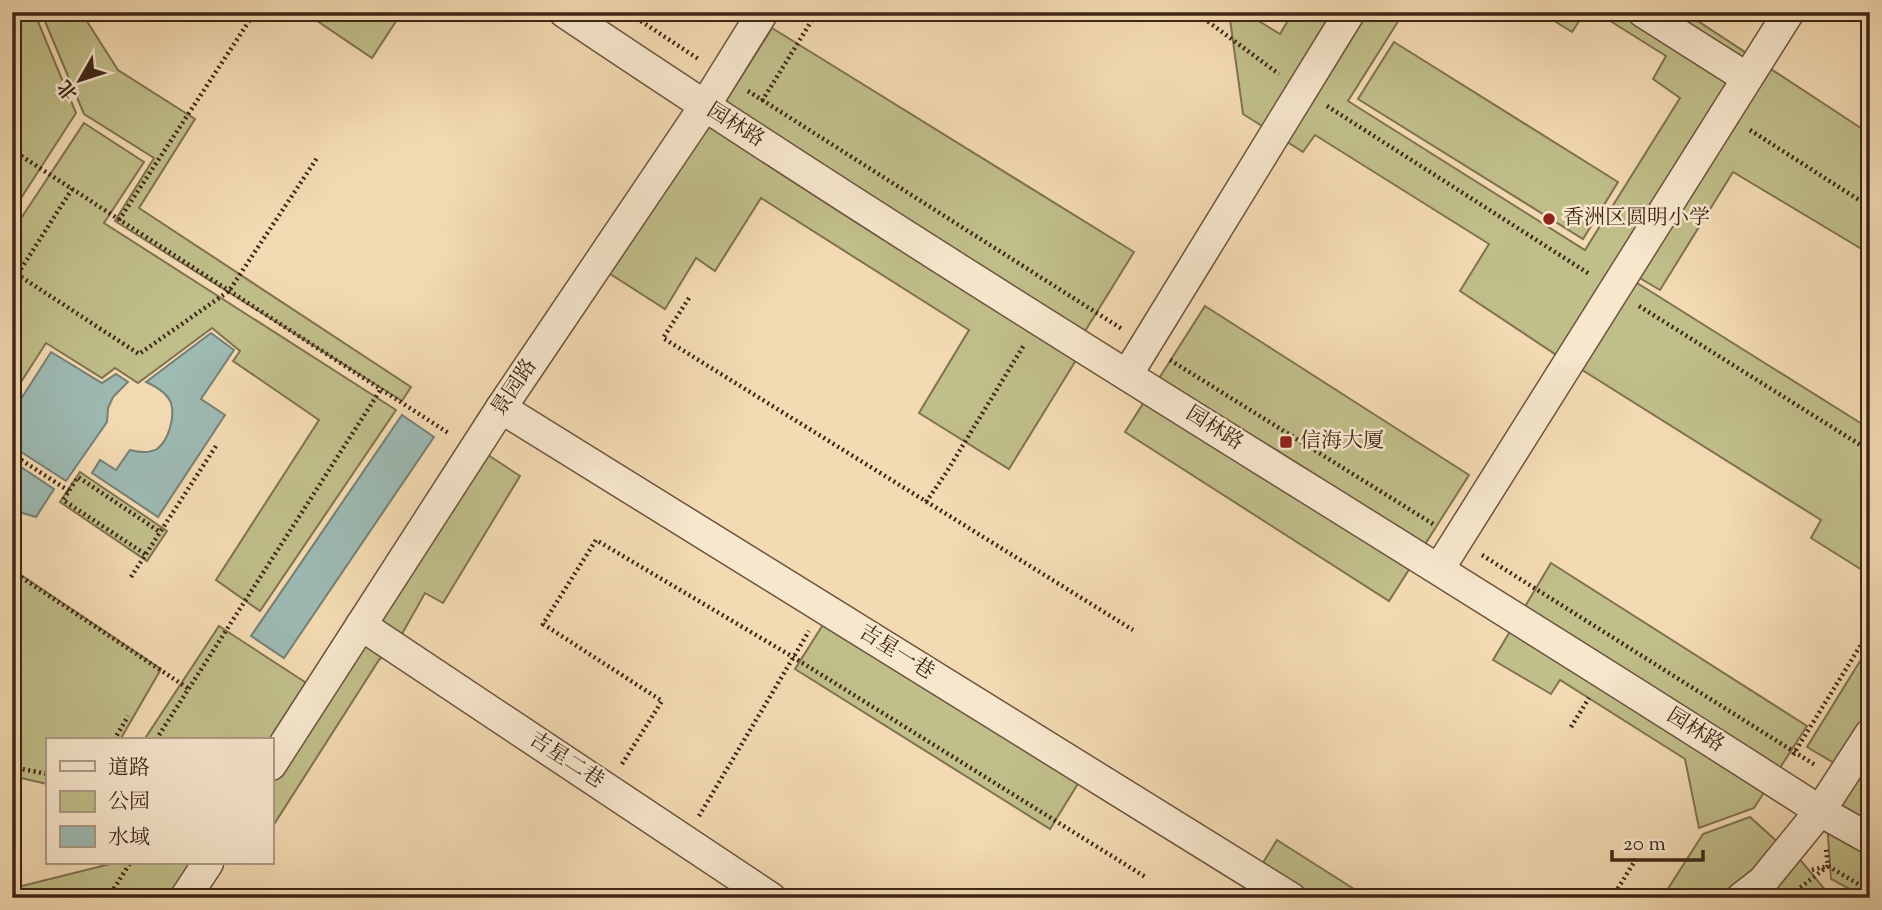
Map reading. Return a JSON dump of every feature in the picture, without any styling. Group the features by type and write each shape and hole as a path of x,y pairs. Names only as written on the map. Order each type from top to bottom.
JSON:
{"street":[{"name":"园林路","path":"564,12 704,107 1127,375 1820,811 1870,839"},
{"name":"景园路","path":"273,762 501,408 704,107 763,12"},
{"path":"1127,375 1350,12"},
{"path":"1643,12 1747,78"},
{"path":"1439,569 1789,12"},
{"name":"吉星一巷","path":"501,408 1291,898"},
{"name":"吉星二巷","path":"361,625 771,898"},
{"path":"1752,889 1820,811 1870,734"},
{"path":"186,898 207,864"}],"path":[{"path":"12,22 19,12"},
{"path":"119,220 255,12"},
{"path":"627,12 1146,344 1839,780"},
{"path":"743,131 817,12"},
{"path":"1564,12 1570,16"},
{"path":"1199,15 1302,90 1870,451"},
{"path":"1724,114 1870,207"},
{"path":"12,150 475,450"},
{"path":"15,273 139,354 229,291 317,158"},
{"path":"12,283 15,273 72,189"},
{"path":"689,298 663,338 1133,630"},
{"path":"926,502 1039,319"},
{"path":"159,736 381,389"},
{"path":"131,577 216,446"},
{"path":"12,454 69,491"},
{"path":"145,554 63,500 78,477 160,532"},
{"path":"606,788 662,701 543,625 596,540 793,657 1147,878"},
{"path":"12,571 189,690"},
{"path":"693,826 823,608"},
{"path":"1775,782 1870,630"},
{"path":"115,738 128,716"},
{"path":"12,767 46,774"},
{"path":"1612,898 1636,859"},
{"path":"108,898 129,864"},
{"path":"1752,889 1828,866 1870,891"}],"green space":[{"path":"12,12 34,12 76,113 12,212"},
{"path":"41,12 81,12 118,70 195,119 139,208 411,387 402,401 115,221 154,158 84,114"},
{"path":"304,12 402,12 372,58"},
{"path":"1229,12 1244,12 1280,34 1293,12 1404,12 1348,101 1585,250 1680,98 1653,79 1666,56 1599,14 1684,12 1870,134 1870,254 1733,172 1660,290 1631,273 1573,366 1460,291 1489,244 1315,135 1303,152 1243,114"},
{"path":"1540,12 1585,12 1572,32"},
{"path":"772,28 1134,252 1082,336 722,107"},
{"path":"1394,42 1618,182 1583,239 1358,99"},
{"path":"707,115 1078,357 1009,469 919,413 969,330 761,198 715,271 696,258 665,309 604,270"},
{"path":"84,123 144,162 104,223 396,410 260,611 216,580 319,420 233,361 240,351 212,328 138,383 115,368 102,378 46,343 12,396 12,232"},
{"path":"1634,281 1870,429 1870,575 1811,538 1821,520 1579,368"},
{"path":"1205,306 1469,475 1389,601 1125,432"},
{"path":"482,451 520,476 443,603 425,593 398,641 379,660 273,826 273,773"},
{"path":"80,472 167,531 147,561 60,502"},
{"path":"1551,563 1807,726 1754,808 1699,828 1685,759 1560,680 1551,694 1493,660"},
{"path":"12,569 161,669 121,738 46,738 46,784 12,776"},
{"path":"838,601 1092,761 1050,829 795,669"},
{"path":"219,626 311,686 272,738 145,738"},
{"path":"1870,645 1870,719 1839,766 1807,747"},
{"path":"1870,740 1870,898 1866,898 1831,879 1826,808"},
{"path":"1750,817 1781,845 1731,898 1662,898 1703,834"},
{"path":"1277,840 1368,898 1241,898"},
{"path":"1797,856 1832,898 1760,898"},
{"path":"110,864 197,864 176,898 12,898 12,887"}],"water":[{"path":"211,333 234,350 201,399 225,415 158,517 92,473 100,460 116,470 130,450 150,452 161,445 170,428 171,403 164,393 146,382"},
{"path":"51,352 102,383 116,374 128,382 113,397 108,408 107,422 66,481 12,446 12,413"},
{"path":"402,415 434,437 284,658 251,636"},
{"path":"12,461 54,489 36,517 12,510"}],"place":[{"name":"香洲区圆明小学","path":"1549,219"},
{"name":"信海大厦","path":"1286,442"}]}
